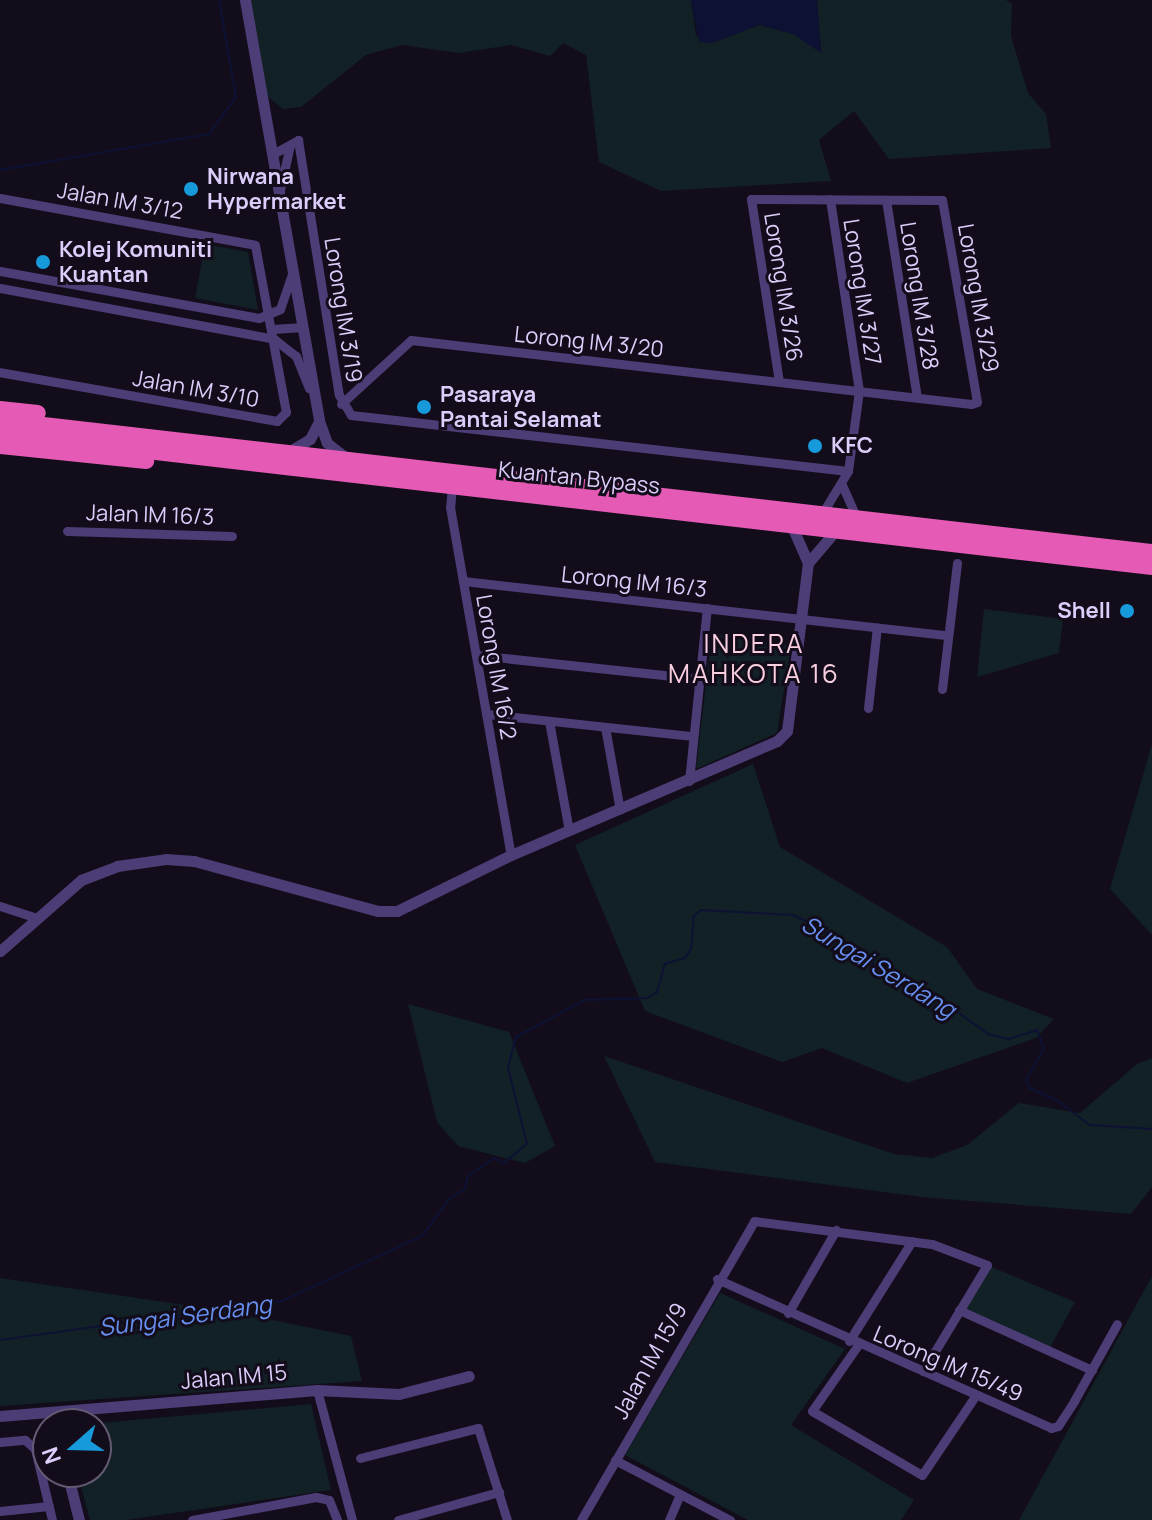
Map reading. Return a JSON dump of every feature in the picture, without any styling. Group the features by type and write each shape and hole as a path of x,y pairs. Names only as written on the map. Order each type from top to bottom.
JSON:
{"highway":[{"path":"0,409 141,426 193,441"},
{"name":"Kuantan Bypass","path":"0,420 151,443 211,458 1152,567"},
{"name":"Kuantan Bypass","path":"0,434 151,443 193,441 1152,552"},
{"path":"0,446 165,463 211,458"}],"street":[{"path":"245,0 319,421 327,443 350,461"},
{"path":"267,126 294,142"},
{"path":"273,154 294,142"},
{"path":"280,190 294,142"},
{"name":"Lorong IM 3/19","path":"294,142 341,404 351,415 848,471"},
{"name":"Jalan IM 3/12","path":"0,198 249,241 259,251 270,316"},
{"name":"Lorong IM 3/26","path":"779,381 751,199 830,199"},
{"path":"830,199 886,200"},
{"name":"Lorong IM 3/27","path":"823,512 848,471 859,391 830,199"},
{"name":"Lorong IM 3/29","path":"886,200 942,200 977,402"},
{"name":"Lorong IM 3/28","path":"886,200 917,397"},
{"path":"0,271 270,316 287,295 292,256"},
{"path":"82,303 85,287"},
{"path":"0,288 273,334 303,327"},
{"name":"Jalan IM 3/10","path":"0,372 277,421 286,412 270,316"},
{"path":"273,334 296,356 315,402"},
{"name":"Lorong IM 3/20","path":"341,404 411,340 977,402"},
{"path":"286,453 310,439 319,421"},
{"path":"842,485 856,516"},
{"name":"Lorong IM 16/2","path":"452,486 450,507 511,855"},
{"path":"0,951 81,880 117,866 166,859 194,861 388,912 511,855 771,744 787,731 808,563 791,524"},
{"path":"808,563 836,530"},
{"name":"Jalan IM 16/3","path":"67,531 232,536"},
{"path":"942,689 957,563"},
{"name":"Lorong IM 16/3","path":"463,581 948,635"},
{"path":"689,781 707,608"},
{"path":"868,708 877,627"},
{"path":"476,655 699,679"},
{"path":"486,714 693,736"},
{"path":"549,721 569,831"},
{"path":"605,727 620,810"},
{"path":"0,906 36,918"},
{"name":"Jalan IM 15/9","path":"581,1520 717,1279 754,1221 836,1230"},
{"path":"788,1313 836,1230 912,1241 987,1265 923,1371"},
{"path":"912,1241 812,1411 922,1475 976,1395"},
{"name":"Lorong IM 15/49","path":"717,1279 854,1343 1055,1428 1117,1324"},
{"path":"959,1310 1092,1370"},
{"name":"Jalan IM 15","path":"112,1412 317,1390 399,1394 469,1376"},
{"path":"317,1390 352,1520"},
{"name":"Jalan IM 15","path":"0,1416 32,1417"},
{"path":"360,1458 474,1427 484,1436 507,1520"},
{"path":"0,1442 25,1440 35,1449 52,1520"},
{"path":"615,1460 730,1520"},
{"path":"71,1488 79,1520"},
{"path":"398,1520 499,1492"},
{"path":"669,1520 680,1494"},
{"path":"192,1520 316,1497 334,1506 337,1520"},
{"path":"5,1520 5,1510 49,1506"}],"shaded area":[{"path":"245,0 691,0 696,36 712,43 759,25 793,34 821,51 817,0 1006,0 1012,4 1011,36 1028,93 1046,114 1051,148 889,159 854,111 819,140 831,181 661,191 599,162 586,55 563,43 550,56 511,45 459,53 402,45 366,55 301,107 283,109 261,91"},
{"path":"691,0 817,0 821,53 793,34 759,25 712,43 699,42"},
{"path":"205,244 248,252 258,310 195,298"},
{"path":"984,609 1063,619 1059,653 977,677"},
{"path":"712,633 791,646 777,733 696,769"},
{"path":"1152,744 1152,935 1110,889"},
{"path":"753,764 780,847 947,947 977,989 1054,1019 1036,1038 907,1083 822,1048 782,1062 645,1011 575,845"},
{"path":"408,1004 509,1032 555,1146 525,1163 458,1146 437,1122"},
{"path":"604,1056 894,1154 932,1158 967,1145 1019,1103 1080,1113 1137,1064 1152,1058 1152,1187 1131,1214 922,1197 655,1162"},
{"path":"987,1265 1075,1302 1048,1351 959,1310"},
{"path":"1152,1276 1152,1520 1019,1520"},
{"path":"0,1278 233,1312 351,1336 362,1381 0,1406"},
{"path":"720,1293 845,1349 791,1425 914,1500 901,1520 748,1520 625,1455"},
{"path":"311,1404 331,1490 126,1520 90,1520 81,1488 112,1488 112,1422"}],"waterway":[{"path":"0,170 209,134 236,97 219,0"},
{"name":"Sungai Serdang","path":"0,1340 282,1301 422,1236 450,1198 465,1189 468,1176 494,1158 504,1163 527,1144 508,1067 516,1037 585,1000 647,998 657,992 665,964 685,958 691,949 694,916 701,910 793,915 817,926 909,987 944,1002 988,1034 1008,1039 1037,1030 1044,1048 1026,1080 1029,1088 1058,1101 1090,1125 1152,1129"}],"place":[{"name":"Nirwana Hypermarket","path":"191,189"},
{"name":"Kolej Komuniti Kuantan","path":"43,262"},
{"name":"Pasaraya Pantai Selamat","path":"424,407"},
{"name":"KFC","path":"815,446"},
{"name":"Shell","path":"1127,611"}],"district":[{"name":"INDERA MAHKOTA 16","path":"754,659"}]}
